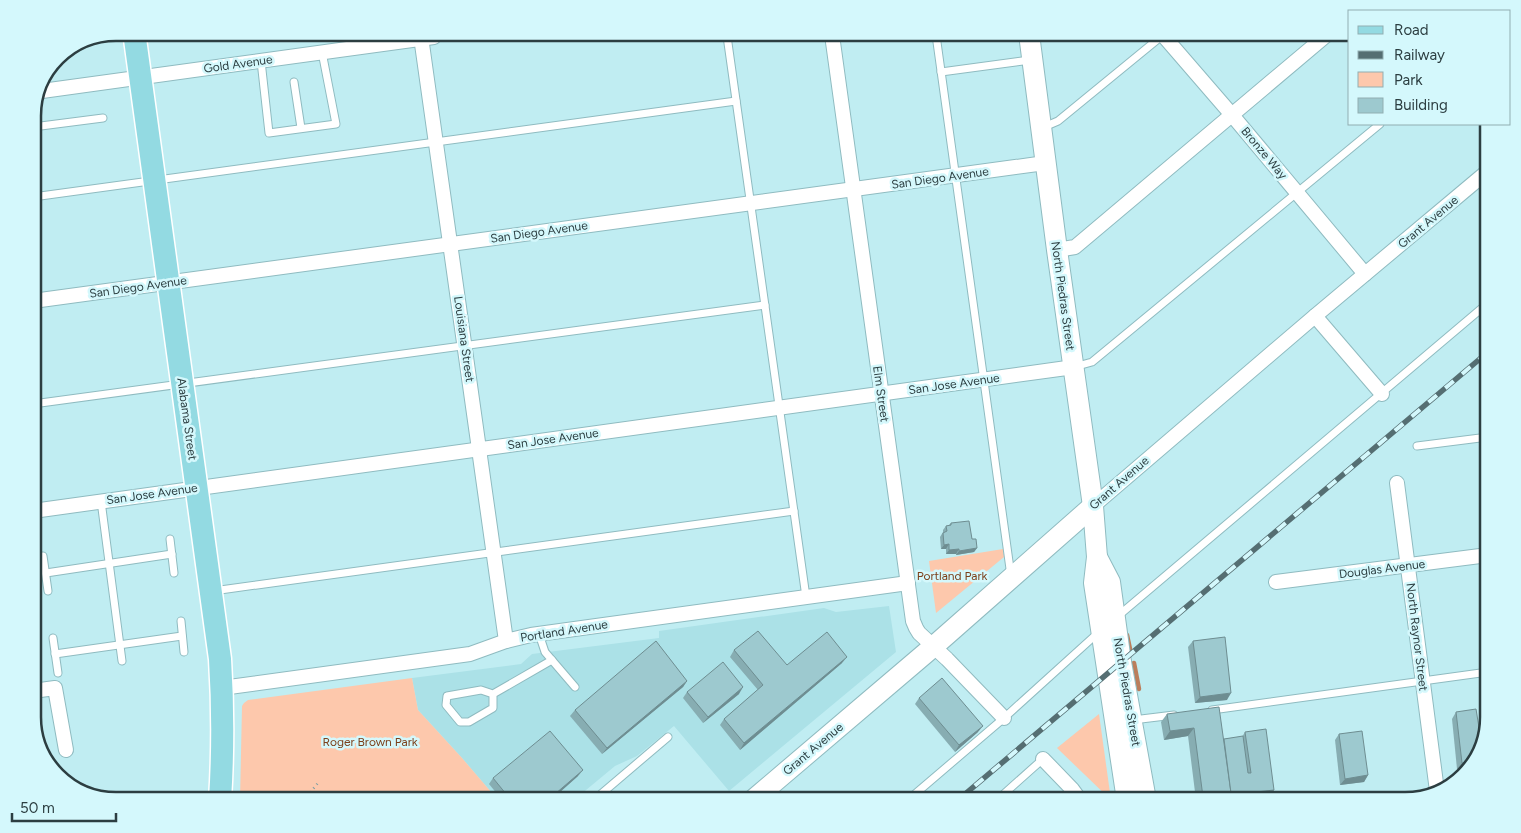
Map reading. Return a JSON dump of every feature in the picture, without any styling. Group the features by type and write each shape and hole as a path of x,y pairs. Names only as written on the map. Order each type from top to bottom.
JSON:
{"main road":[{"name":"Alabama Street","path":"135,41 220,659 223,754 221,792"},
{"name":"North Piedras Street","path":"1030,41 1093,506 1097,557 1094,583 1108,625 1132,720 1145,792"},
{"name":"Grant Avenue","path":"762,792 934,646 1093,506"},
{"name":"North Piedras Street","path":"1108,625 1126,792"}],"street":[{"name":"Gold Avenue","path":"46,90 403,41"},
{"name":"Louisiana Street","path":"425,41 435,142 506,641"},
{"name":"Elm Street","path":"833,41 913,621 916,628 1004,718"},
{"name":"Bronze Way","path":"1168,41 1365,274"},
{"path":"1057,250 1075,247 1320,41"},
{"name":"San Diego Avenue","path":"41,300 1045,163"},
{"name":"Grant Avenue","path":"1093,506 1480,178"},
{"path":"1315,316 1382,394"},
{"name":"San Jose Avenue","path":"41,509 1074,367"},
{"name":"North Raynor Street","path":"1397,483 1436,785"},
{"name":"Douglas Avenue","path":"1276,582 1480,556"},
{"name":"Portland Avenue","path":"222,688 470,654 506,641 538,634 908,583"},
{"path":"41,690 55,688 66,750"},
{"path":"1043,759 1073,792"}],"lane":[{"path":"729,41 806,597"},
{"path":"937,41 1011,579"},
{"path":"1041,128 1058,121 1154,41"},
{"path":"261,61 269,133 336,124 322,52"},
{"path":"941,72 1032,60"},
{"path":"294,82 301,128"},
{"path":"41,195 736,101"},
{"path":"41,126 103,118"},
{"path":"1074,367 1092,362 1379,125"},
{"path":"41,403 765,305"},
{"path":"917,792 1108,625 1480,310"},
{"path":"1417,446 1480,438"},
{"path":"101,501 122,661"},
{"path":"211,591 794,511"},
{"path":"170,539 174,573"},
{"path":"46,573 172,554"},
{"path":"43,556 48,590"},
{"path":"181,621 184,652"},
{"path":"538,634 545,652 575,687"},
{"path":"55,654 182,636"},
{"path":"53,638 58,673"},
{"path":"493,694 493,708 469,722 460,722 446,705 447,696 481,690 493,694 552,660"},
{"path":"1207,710 1480,673"},
{"path":"1132,720 1178,714"},
{"path":"603,792 668,737"},
{"path":"1006,792 1043,759"}],"path":[{"path":"311,792 318,783"}],"shaded area":[{"path":"889,606 896,652 729,791 674,726 637,756 615,766 584,792 491,792 418,710 412,678 521,664 532,654 659,638 659,631 824,608 836,612"}],"green space":[{"name":"Portland Park","path":"1003,549 1004,557 936,613 929,561"},
{"name":"Roger Brown Park","path":"412,678 418,710 491,792 240,792 242,706 248,700"},
{"path":"1099,714 1110,792 1103,792 1057,748"}],"building":[{"path":"969,521 972,539 976,539 977,548 959,551 959,549 949,550 949,544 944,545 943,533 947,531 946,526 951,525 951,523"},
{"path":"758,631 787,665 827,632 847,657 744,743 724,719 763,685 734,650"},
{"path":"1225,637 1231,693 1200,697 1193,641"},
{"path":"656,641 687,681 607,748 575,710"},
{"path":"723,662 743,687 708,717 687,692"},
{"path":"942,678 983,726 959,745 919,698"},
{"path":"1219,707 1231,792 1202,792 1194,728 1170,731 1167,714"},
{"path":"1476,709 1479,727 1472,750 1463,763 1462,763 1456,712"},
{"path":"1266,729 1274,790 1231,792 1224,739 1243,736 1248,773 1251,773 1245,732"},
{"path":"550,731 583,770 557,792 504,792 493,778"},
{"path":"1362,731 1368,775 1345,779 1339,734"}],"waterway":[{"path":"1127,635 1130,649"},
{"path":"1134,663 1139,689"}],"railway":[{"path":"967,792 1480,359"}]}
